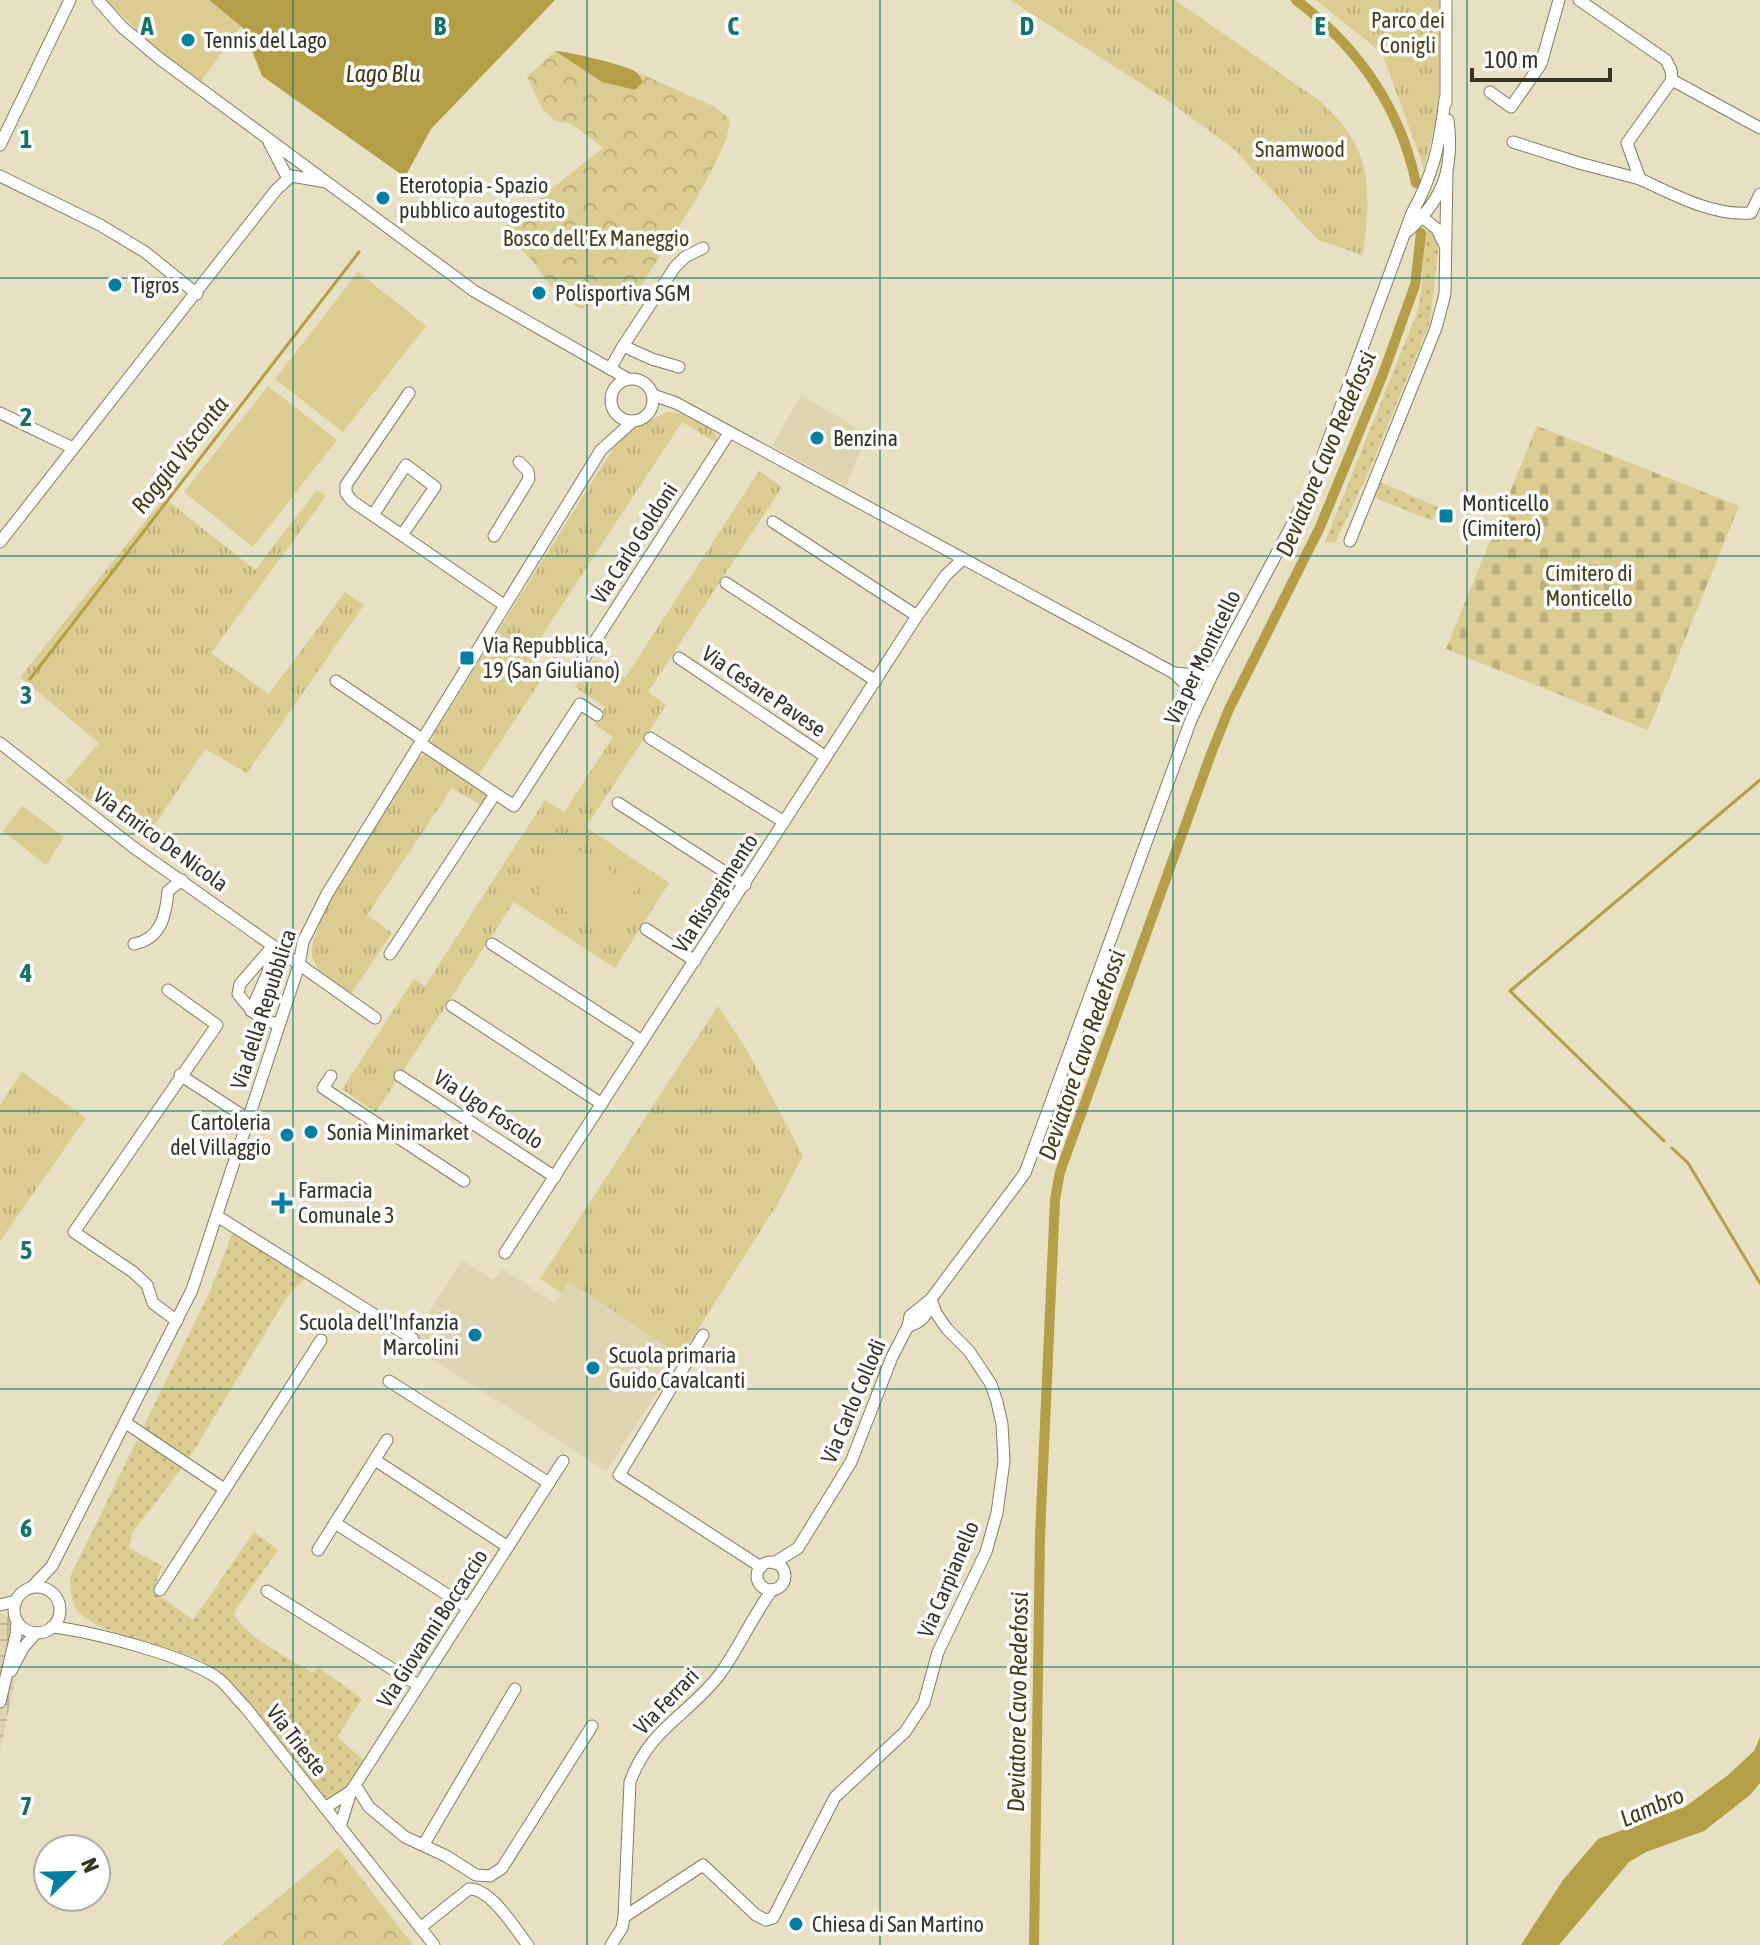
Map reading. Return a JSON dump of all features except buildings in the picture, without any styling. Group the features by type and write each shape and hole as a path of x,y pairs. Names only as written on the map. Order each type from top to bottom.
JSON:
{"street":[{"path":"0,145 70,0"},
{"path":"98,0 138,42 474,291 628,379 644,382 653,395 685,409 1174,673 1200,698"},
{"path":"1350,541 1436,328 1445,294 1449,129 1445,99 1446,0"},
{"path":"1490,92 1511,107 1541,64 1559,0"},
{"path":"1579,0 1666,60 1671,70 1672,80 1627,143 1640,179"},
{"path":"1672,80 1760,128"},
{"name":"Via per Monticello","path":"1035,1151 1200,698 1309,493 1406,232 1432,172 1441,138 1445,99"},
{"path":"266,138 288,173 327,182"},
{"path":"1513,142 1640,179 1708,207 1738,214 1751,213 1760,194"},
{"path":"0,542 276,190 288,173 287,159 298,159"},
{"path":"288,173 302,170 298,159"},
{"path":"1406,232 1437,198 1447,171"},
{"path":"0,176 86,218 145,252 197,294"},
{"path":"1437,198 1432,191 1421,197 1422,217 1437,229 1446,249"},
{"path":"604,366 623,346 675,267 703,248"},
{"path":"623,346 679,367"},
{"path":"604,366 613,391 611,401 614,411 622,419 633,421 662,407 685,409"},
{"path":"613,391 628,379"},
{"path":"409,393 346,485 346,493 352,501 504,605"},
{"path":"651,410 653,395"},
{"name":"Via della Repubblica","path":"32,1587 52,1566 192,1290 299,965 303,942 327,894 601,450 614,411"},
{"path":"0,413 73,448"},
{"name":"Via della Repubblica","path":"601,450 633,421"},
{"name":"Via Carlo Goldoni","path":"574,674 729,433"},
{"path":"494,536 529,479 528,471 519,462"},
{"path":"373,515 406,465 435,487 402,535"},
{"path":"773,522 917,616"},
{"path":"943,549 946,575"},
{"name":"Via Risorgimento","path":"505,1253 917,616 946,575 963,559"},
{"path":"726,583 876,681"},
{"name":"Via Cesare Pavese","path":"679,658 826,757"},
{"path":"1174,673 1197,675 1214,671"},
{"path":"336,681 514,806 580,704 597,715"},
{"path":"650,738 784,822"},
{"name":"Via Enrico De Nicola","path":"0,743 133,847 375,1018"},
{"path":"390,954 495,794"},
{"path":"618,803 745,885"},
{"path":"134,944 146,942 156,934 167,908 168,891 182,880"},
{"path":"646,929 695,961"},
{"path":"492,944 642,1041"},
{"path":"251,1011 268,972 273,946"},
{"path":"273,946 240,984 238,994 251,1011 272,1023 280,1023"},
{"name":"Via della Repubblica","path":"168,990 217,1025 74,1232 133,1272 147,1285 153,1303 177,1321"},
{"path":"452,1006 602,1104"},
{"path":"180,1075 248,1119"},
{"path":"331,1076 323,1088 464,1181"},
{"name":"Via Ugo Foscolo","path":"400,1076 555,1177"},
{"name":"Via Carlo Collodi","path":"774,1563 798,1548 851,1462 892,1357 908,1326 924,1317 931,1299 1013,1191 1035,1151"},
{"path":"217,1216 413,1339"},
{"name":"Via Carpianello","path":"624,1917 703,1865 756,1915 766,1920 773,1918 835,1797 905,1732 924,1703 938,1652 986,1552 997,1513 1004,1461 1002,1424 991,1384 969,1351 947,1329 931,1299"},
{"path":"703,1335 619,1475 761,1567"},
{"path":"160,1590 321,1340"},
{"path":"389,1381 549,1483"},
{"path":"126,1423 224,1489"},
{"path":"318,1550 387,1440"},
{"path":"375,1460 508,1547"},
{"name":"Via Giovanni Boccaccio","path":"325,1808 353,1788 563,1461"},
{"path":"335,1523 468,1608"},
{"path":"774,1563 783,1569 785,1578 781,1587 772,1590 760,1585 757,1575 761,1567 774,1563"},
{"name":"Via della Repubblica","path":"51,1591 52,1566"},
{"path":"0,1607 16,1601 25,1590 42,1587 51,1591 56,1598 59,1611 52,1627 36,1633 23,1648 1,1696"},
{"name":"Via Ferrari","path":"611,1945 622,1928 624,1917 630,1782 637,1763 649,1743 719,1676 772,1590"},
{"path":"267,1591 418,1685"},
{"path":"1,1696 16,1635 16,1601"},
{"path":"0,1607 23,1628 36,1633"},
{"name":"Via Trieste","path":"59,1611 79,1630"},
{"name":"Via Trieste","path":"52,1627 79,1630 193,1665 220,1680 246,1708 434,1945"},
{"path":"424,1844 515,1689"},
{"path":"353,1788 381,1820 405,1837 424,1844 476,1875 490,1876 502,1868 592,1726"},
{"path":"340,1827 353,1788"},
{"path":"420,1928 474,1888 484,1892 494,1902 528,1945"}],"shaded area":[{"path":"801,395 867,434 846,486 772,446"},
{"name":"Scuola primaria Guido Cavalcanti","path":"462,1260 493,1280 502,1268 554,1303 569,1281 681,1356 606,1471 409,1344"},
{"path":"0,1613 13,1620 21,1632 37,1637 18,1667 0,1751"}],"green space":[{"name":"Tennis del Lago","path":"107,0 208,0 241,26 201,81 161,55"},
{"name":"Snamwood","path":"1010,0 1175,0 1320,101 1351,137 1365,171 1367,209 1363,255 1318,240 1234,149 1170,102"},
{"name":"Parco dei Conigli","path":"1316,0 1439,0 1439,109 1424,168 1382,53"},
{"name":"Bosco dell'Ex Maneggio","path":"555,51 602,82 635,90 643,82 639,73 713,106 729,118 719,156 705,183 628,306 603,302 581,309 558,296 530,258 508,238 505,226 603,148 572,124 555,121 542,108 527,77"},
{"path":"1429,229 1436,239 1438,250 1430,322 1367,476 1335,543 1325,542 1417,313 1425,233"},
{"path":"358,272 426,326 343,432 275,379"},
{"path":"268,386 337,440 253,547 184,492"},
{"path":"667,412 701,422 717,436 716,443 682,422 528,657 547,671 478,776 434,747 431,741 434,733 616,444 629,431"},
{"name":"Cimitero di Monticello","path":"1537,426 1739,506 1648,730 1446,649"},
{"path":"759,471 782,487 648,692 666,705 586,827 669,883 615,968 514,902 376,1112 342,1089 414,979 425,986 545,800 564,812 613,737 594,724 605,707 575,687 595,659 625,678"},
{"path":"1380,482 1438,507 1432,521 1374,497"},
{"path":"317,490 326,496 211,653 269,694 345,592 364,605 247,773 205,749 144,841 65,782 99,743 20,677 164,498 255,570"},
{"path":"425,754 489,795 482,806 452,788 367,915 392,933 351,994 318,968 312,956 314,940 355,858 418,757"},
{"path":"22,806 64,837 46,865 3,831"},
{"path":"569,843 636,888 604,936 537,891"},
{"path":"718,1006 747,1050 803,1156 778,1203 681,1356 569,1281 561,1293 540,1279"},
{"path":"22,1072 86,1118 0,1241 0,1105"},
{"path":"233,1231 306,1277 286,1298 190,1457 132,1533 129,1548 162,1566 153,1591 193,1620 254,1532 278,1550 234,1612 238,1621 268,1646 313,1673 318,1667 362,1699 337,1737 365,1761 348,1787 325,1799 248,1702 213,1669 185,1654 96,1625 75,1607 71,1596 70,1577 211,1289"},
{"path":"338,1848 413,1945 221,1945"}],"water":[{"name":"Lago Blu","path":"209,0 555,0 431,129 405,177 262,76 243,28"},
{"path":"555,51 621,66 636,72 643,82 635,90 602,82"},
{"path":"1760,1737 1760,1783 1750,1795 1704,1831 1646,1852 1629,1862 1559,1945 1521,1945 1563,1880 1598,1839 1685,1807 1754,1751"}],"waterway":[{"name":"Deviatore Cavo Redefossi","path":"1296,0 1339,38 1373,81 1399,129 1416,183"},
{"name":"Deviatore Cavo Redefossi","path":"1034,1945 1040,1536 1055,1200 1060,1172 1229,709 1320,527 1383,374 1415,285 1421,233"},
{"name":"Roggia Visconta","path":"30,679 359,252"},
{"path":"1664,1141 1510,991 1760,780"},
{"path":"1672,1148 1688,1163 1760,1283"}],"place":[{"name":"Tennis del Lago","path":"188,40"},
{"name":"Eterotopia - Spazio pubblico autogestito","path":"383,198"},
{"name":"Tigros","path":"115,285"},
{"name":"Polisportiva SGM","path":"539,293"},
{"name":"Benzina","path":"817,438"},
{"name":"Monticello (Cimitero)","path":"1446,516"},
{"name":"Via Repubblica, 19 (San Giuliano)","path":"467,658"},
{"name":"Sonia Minimarket","path":"311,1132"},
{"name":"Cartoleria del Villaggio","path":"287,1135"},
{"name":"Farmacia Comunale 3","path":"282,1203"},
{"name":"Scuola dell'Infanzia Marcolini","path":"475,1335"},
{"name":"Scuola primaria Guido Cavalcanti","path":"593,1368"},
{"name":"Chiesa di San Martino","path":"796,1924"}],"water label":[{"name":"Lambro","path":"1652,1807"}]}
